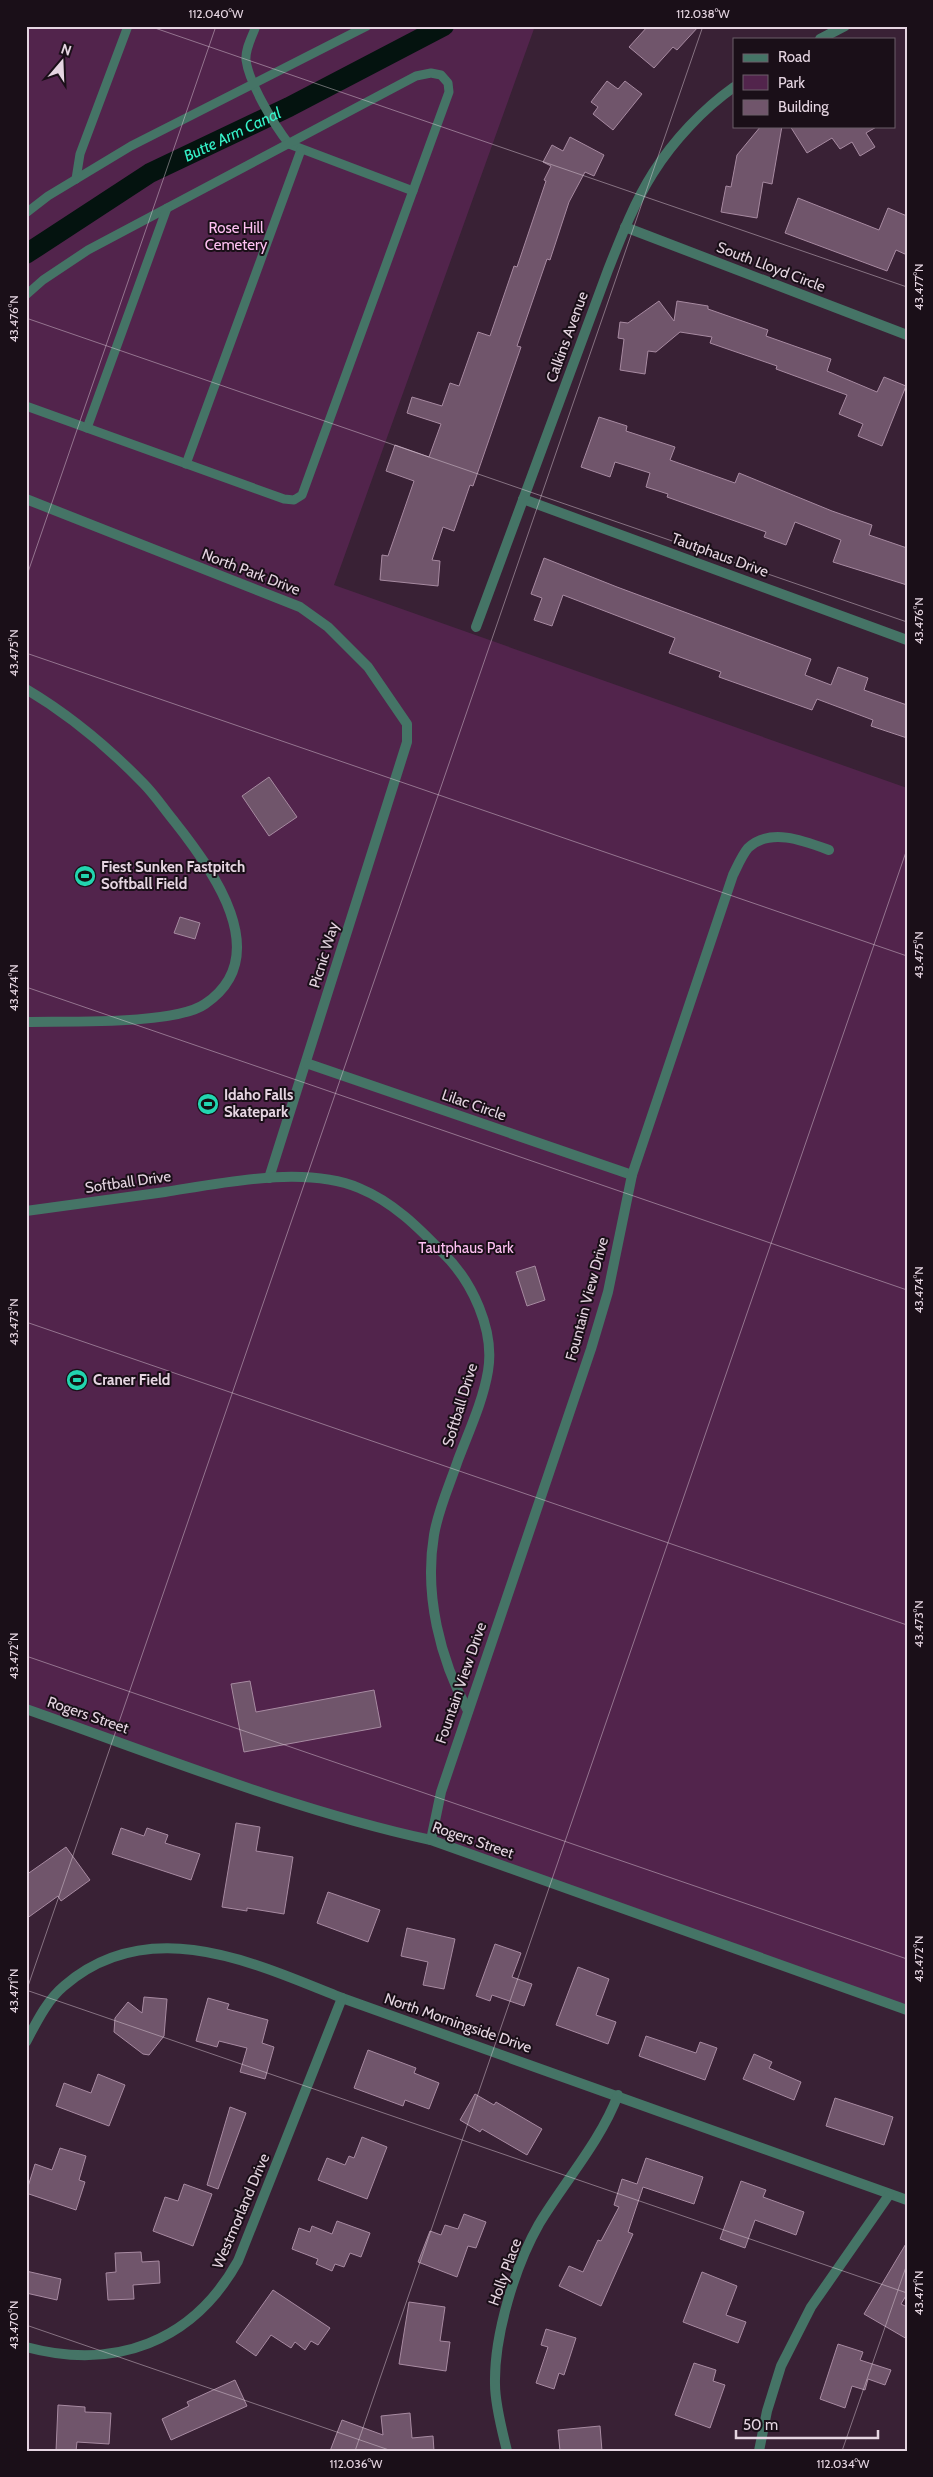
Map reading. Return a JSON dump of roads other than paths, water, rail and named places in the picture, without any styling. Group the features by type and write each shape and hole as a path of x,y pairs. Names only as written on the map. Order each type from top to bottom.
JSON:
{"street":[{"path":"822,38 844,26"},
{"name":"Calkins Avenue","path":"476,627 608,270 626,227 653,173 686,131 733,88"},
{"name":"South Lloyd Circle","path":"626,227 907,335"},
{"name":"Tautphaus Drive","path":"524,499 907,640"},
{"name":"North Park Drive","path":"26,500 300,606 328,627 368,667 408,724 407,742"},
{"path":"26,688 105,747 144,784 189,840 217,881 232,911 237,937 235,966 223,989 204,1005 181,1015 104,1021 26,1022"},
{"name":"Picnic Way","path":"270,1178 407,742"},
{"name":"Fountain View Drive","path":"431,1840 441,1792 591,1349 608,1292 632,1175 729,884 748,848 768,837 798,839 829,850"},
{"name":"Lilac Circle","path":"306,1063 632,1175"},
{"name":"Softball Drive","path":"26,1211 254,1178 330,1180 357,1187 381,1199 410,1219 450,1259 466,1281 479,1307 489,1355 488,1372 440,1512 434,1535 432,1562 434,1610 442,1651 451,1680 468,1711"},
{"name":"Rogers Street","path":"26,1709 295,1803 385,1830 431,1840 907,2010"},
{"name":"North Morningside Drive","path":"26,2042 40,2016 63,1986 104,1959 149,1948 181,1948 218,1953 261,1965 342,1998 618,2095 907,2200"},
{"name":"Westmorland Drive","path":"26,2347 54,2354 88,2356 128,2350 156,2340 186,2324 207,2306 226,2283 238,2261 342,1998"},
{"name":"Holly Place","path":"507,2451 494,2385 498,2339 520,2263 539,2225 610,2117 618,2095"},
{"path":"759,2451 767,2410 781,2366 811,2307 889,2195"}],"lane":[{"path":"76,179 80,154 128,26"},
{"path":"256,26 247,48 246,60 263,104 275,126 289,144 413,191"},
{"path":"26,213 48,196 131,146 367,26"},
{"path":"26,295 44,280 88,250 416,76 431,73 441,75 448,83 449,92 302,495 294,500 284,499 26,406"},
{"path":"186,464 301,150"},
{"path":"87,428 167,208"}],"waterway":[{"name":"Butte Arm Canal","path":"26,254 150,173 289,107 444,26"}],"place":[{"name":"Fiest Sunken Fastpitch Softball Field","path":"85,876"},
{"name":"Idaho Falls Skatepark","path":"208,1104"},
{"name":"Craner Field","path":"77,1380"}],"park label":[{"name":"Rose Hill Cemetery","path":"236,236"},
{"name":"Tautphaus Park","path":"466,1248"}]}
